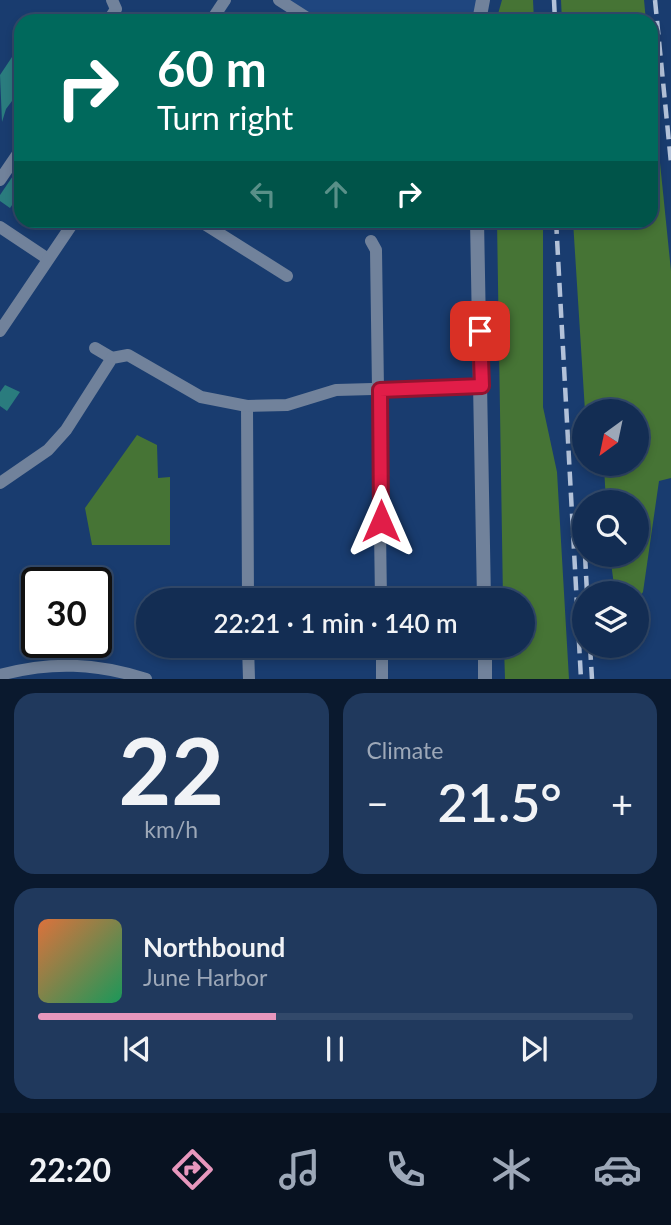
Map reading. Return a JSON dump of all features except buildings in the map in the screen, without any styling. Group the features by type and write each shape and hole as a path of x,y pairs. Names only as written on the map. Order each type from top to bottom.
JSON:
{"street":[{"path":"279,0 301,14"},
{"path":"0,180 14,159"},
{"path":"0,226 48,260"},
{"path":"0,331 70,228"},
{"path":"211,228 287,276"},
{"path":"477,228 484,588"},
{"path":"371,241 376,250 382,588"},
{"path":"95,348 112,358 128,355 201,397 247,406 287,405 336,390 482,386"},
{"path":"0,484 48,450 66,430 112,358"},
{"path":"247,406 248,588"},
{"path":"248,658 248,679"},
{"path":"382,658 382,679"},
{"path":"485,658 485,679"},
{"path":"0,676 66,664 111,668 146,679"}],"shaded area":[{"path":"279,0 484,0 481,14 301,14"}],"green space":[{"path":"502,0 533,0 534,14 498,14"},
{"path":"561,0 644,0 645,14 562,14"},
{"path":"658,143 671,271 671,478 659,481 649,550 649,490 605,490 605,476 649,476 649,399 584,399 573,228 658,228"},
{"path":"497,228 543,228 543,407 557,472 569,679 505,679 504,658 535,658 535,588 503,588"},
{"path":"137,435 157,445 158,478 170,477 170,545 92,545 85,508"},
{"path":"612,567 647,567 645,581 613,581"}],"railway":[{"path":"554,0 555,14"},
{"path":"655,0 656,14"},
{"path":"658,31 671,163"},
{"path":"556,228 581,679"},
{"path":"586,567 586,581"},
{"path":"591,658 592,679"}],"route":[{"path":"381,521 380,390 482,386 480,331"}]}
